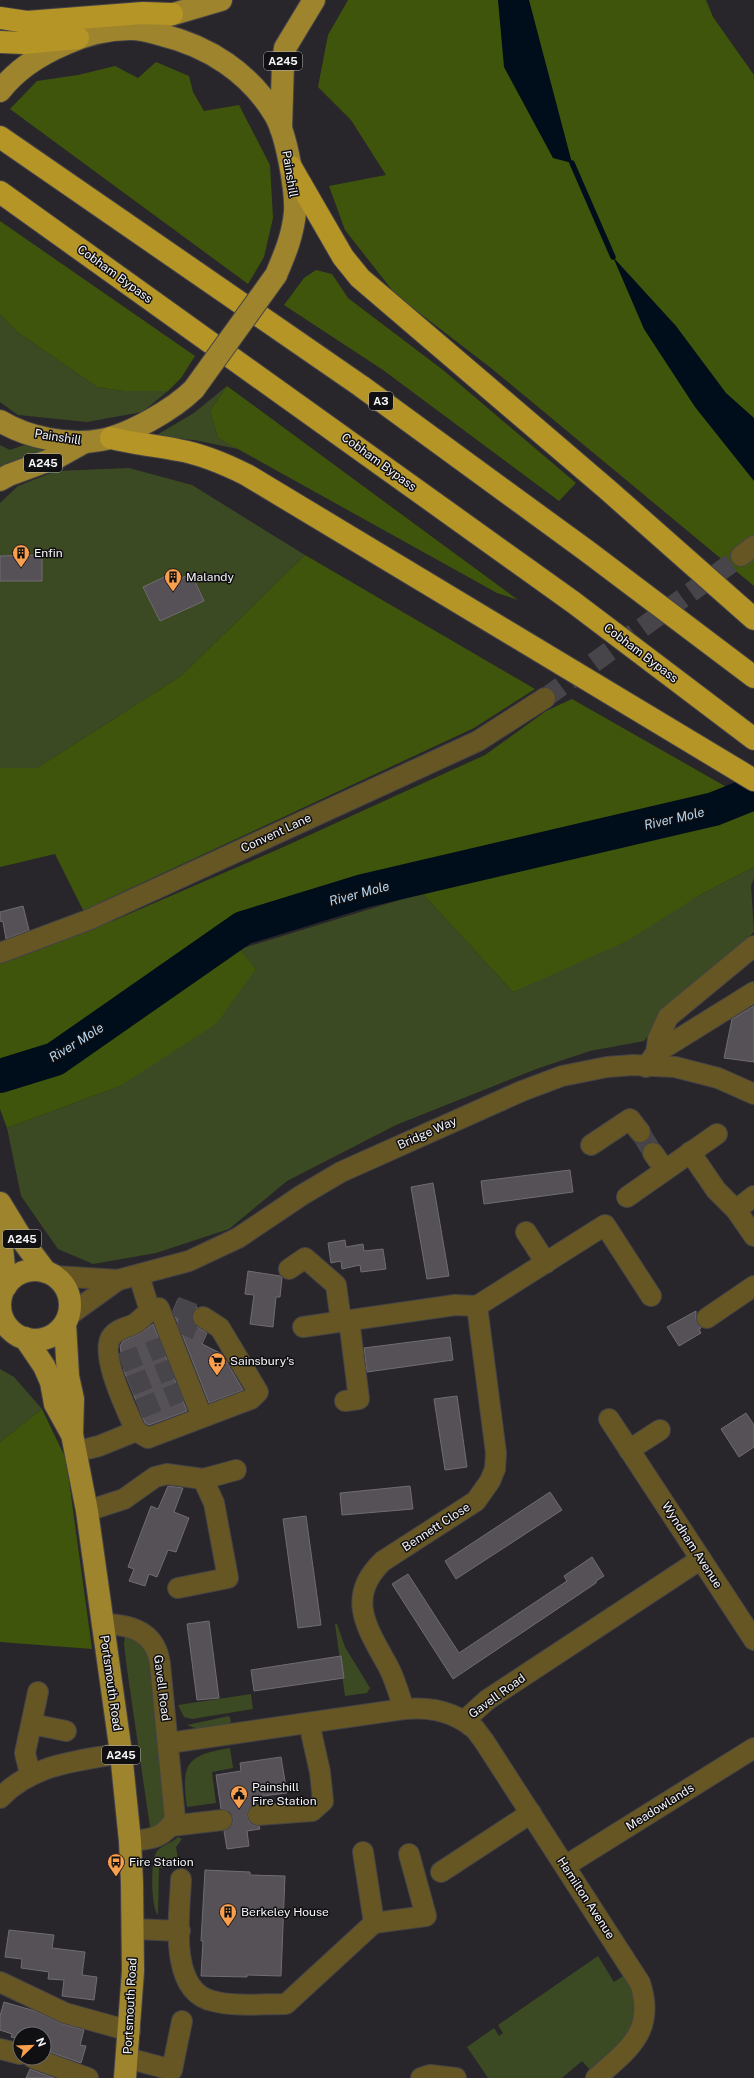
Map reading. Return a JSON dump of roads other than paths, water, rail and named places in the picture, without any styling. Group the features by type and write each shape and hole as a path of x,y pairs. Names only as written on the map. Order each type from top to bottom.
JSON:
{"highway":[{"path":"0,18 27,22 143,12 172,14"},
{"path":"0,42 24,43 78,38"},
{"name":"A3","path":"0,137 361,386 587,551 754,677"},
{"path":"291,167 340,251 360,278 608,490 754,619"},
{"name":"Cobham Bypass","path":"0,192 573,602 754,739"},
{"path":"111,438 126,442 178,450 221,462 247,475 670,728 754,780"}],"main road":[{"path":"129,29 172,14 221,0"},
{"name":"A245","path":"281,130 283,63 285,48 314,0"},
{"name":"Painshill","path":"0,421 25,432 45,437 85,442 111,438 152,419 185,398 194,389 276,275 292,233 295,211 294,183 291,167 281,130 275,115 241,75 213,54 184,40 142,30 129,29 78,38 34,59 2,89"},
{"name":"A245","path":"0,480 9,475 58,457 85,442"},
{"name":"A245","path":"0,1203 25,1244 50,1274"},
{"name":"A245","path":"0,1229 6,1286"},
{"path":"28,1271 50,1274 66,1290 70,1303 67,1320 55,1334 42,1340 25,1338 10,1329 1,1313 2,1294 6,1286 20,1274 28,1271"},
{"name":"Portsmouth Road","path":"67,1320 68,1370 73,1399 74,1443 87,1511 121,1753 130,1841 133,1929 130,2031 126,2068"},
{"name":"Portsmouth Road","path":"25,1338 44,1366 50,1382 55,1404 74,1443"}],"street":[{"name":"Convent Lane","path":"0,953 88,920 470,745 545,698"},
{"path":"651,1060 658,1039 668,1017 754,946"},
{"path":"651,1060 754,992"},
{"name":"Bridge Way","path":"50,1274 118,1280 172,1267 217,1249 256,1228 302,1195 341,1172 536,1085 562,1076 607,1067 633,1065 651,1060 718,1078 754,1094"},
{"path":"591,1146 630,1119 640,1132"},
{"path":"627,1197 717,1134"},
{"path":"690,1152 716,1190 736,1210 754,1236"},
{"path":"653,1153 663,1172"},
{"path":"736,1210 754,1196"},
{"path":"303,1327 455,1305 478,1306 606,1225 651,1296"},
{"path":"526,1232 546,1264"},
{"path":"289,1269 305,1258 336,1285 345,1321 359,1399 344,1401"},
{"path":"139,1276 165,1312 202,1418"},
{"name":"Bridge Way","path":"67,1320 118,1280"},
{"path":"707,1318 754,1286"},
{"name":"Bennett Close","path":"404,1709 395,1680 365,1623 362,1599 364,1588 374,1569 383,1561 476,1501 484,1492 495,1469 495,1437 478,1306"},
{"path":"136,1431 133,1410 108,1346 111,1337 119,1329 165,1312"},
{"path":"136,1431 148,1438 251,1398 258,1392 238,1356 205,1326"},
{"name":"Wyndham Avenue","path":"609,1419 754,1640"},
{"path":"629,1450 660,1430"},
{"path":"74,1443 100,1446 136,1431"},
{"path":"87,1511 124,1499 155,1477 167,1474 203,1480 236,1470"},
{"path":"178,1588 228,1578 214,1502 203,1480"},
{"name":"Gavell Road","path":"169,1743 404,1709 423,1708 451,1713 464,1721 487,1700 701,1559"},
{"name":"Gavell Road","path":"102,1624 128,1625 151,1640 156,1646 160,1659 169,1743 175,1819 171,1826"},
{"path":"30,1774 25,1753 38,1692"},
{"name":"Hamilton Avenue","path":"464,1721 475,1729 484,1740 634,1970 644,1994 645,2018 638,2036 627,2051 596,2078"},
{"path":"258,1815 312,1811 323,1801 320,1772 309,1723"},
{"path":"32,1724 66,1731"},
{"name":"Meadowlands","path":"565,1866 754,1748"},
{"path":"0,1798 30,1774 54,1766 121,1753"},
{"path":"441,1872 531,1813"},
{"path":"130,1841 158,1836 168,1830 171,1826 222,1820"},
{"path":"363,1852 374,1923"},
{"path":"181,1879 179,1955 182,1969 190,1985 200,1995 211,2001 227,2003 286,2004 374,1923 426,1916 409,1854"},
{"path":"133,1929 180,1930"},
{"path":"0,1982 65,2013 130,2031"},
{"path":"126,2068 176,2074 182,2021"},
{"path":"0,2049 12,2052"},
{"path":"52,2065 90,2078"},
{"path":"421,2078 430,2075 456,2078"}],"water":[{"path":"498,0 529,0 572,163 553,158 504,67"},
{"path":"613,257 676,326 726,393 754,418 754,481 695,407 644,329"}],"waterway":[{"path":"572,163 613,257"},
{"name":"River Mole","path":"0,1076 55,1059 243,928 363,891 714,809 754,793"}],"tunnel":[{"path":"545,698 741,556"},
{"path":"640,1132 653,1153"},
{"path":"175,1306 203,1317"},
{"path":"178,1322 206,1334"},
{"path":"121,1363 172,1343"},
{"path":"130,1386 181,1365"},
{"path":"139,1409 190,1388"}],"place":[{"name":"Enfin","path":"21,568"},
{"name":"Malandy","path":"173,592"},
{"name":"Sainsbury's","path":"217,1376"},
{"name":"Painshill Fire Station","path":"239,1809"},
{"name":"Fire Station","path":"116,1877"},
{"name":"Berkeley House","path":"228,1927"}]}
